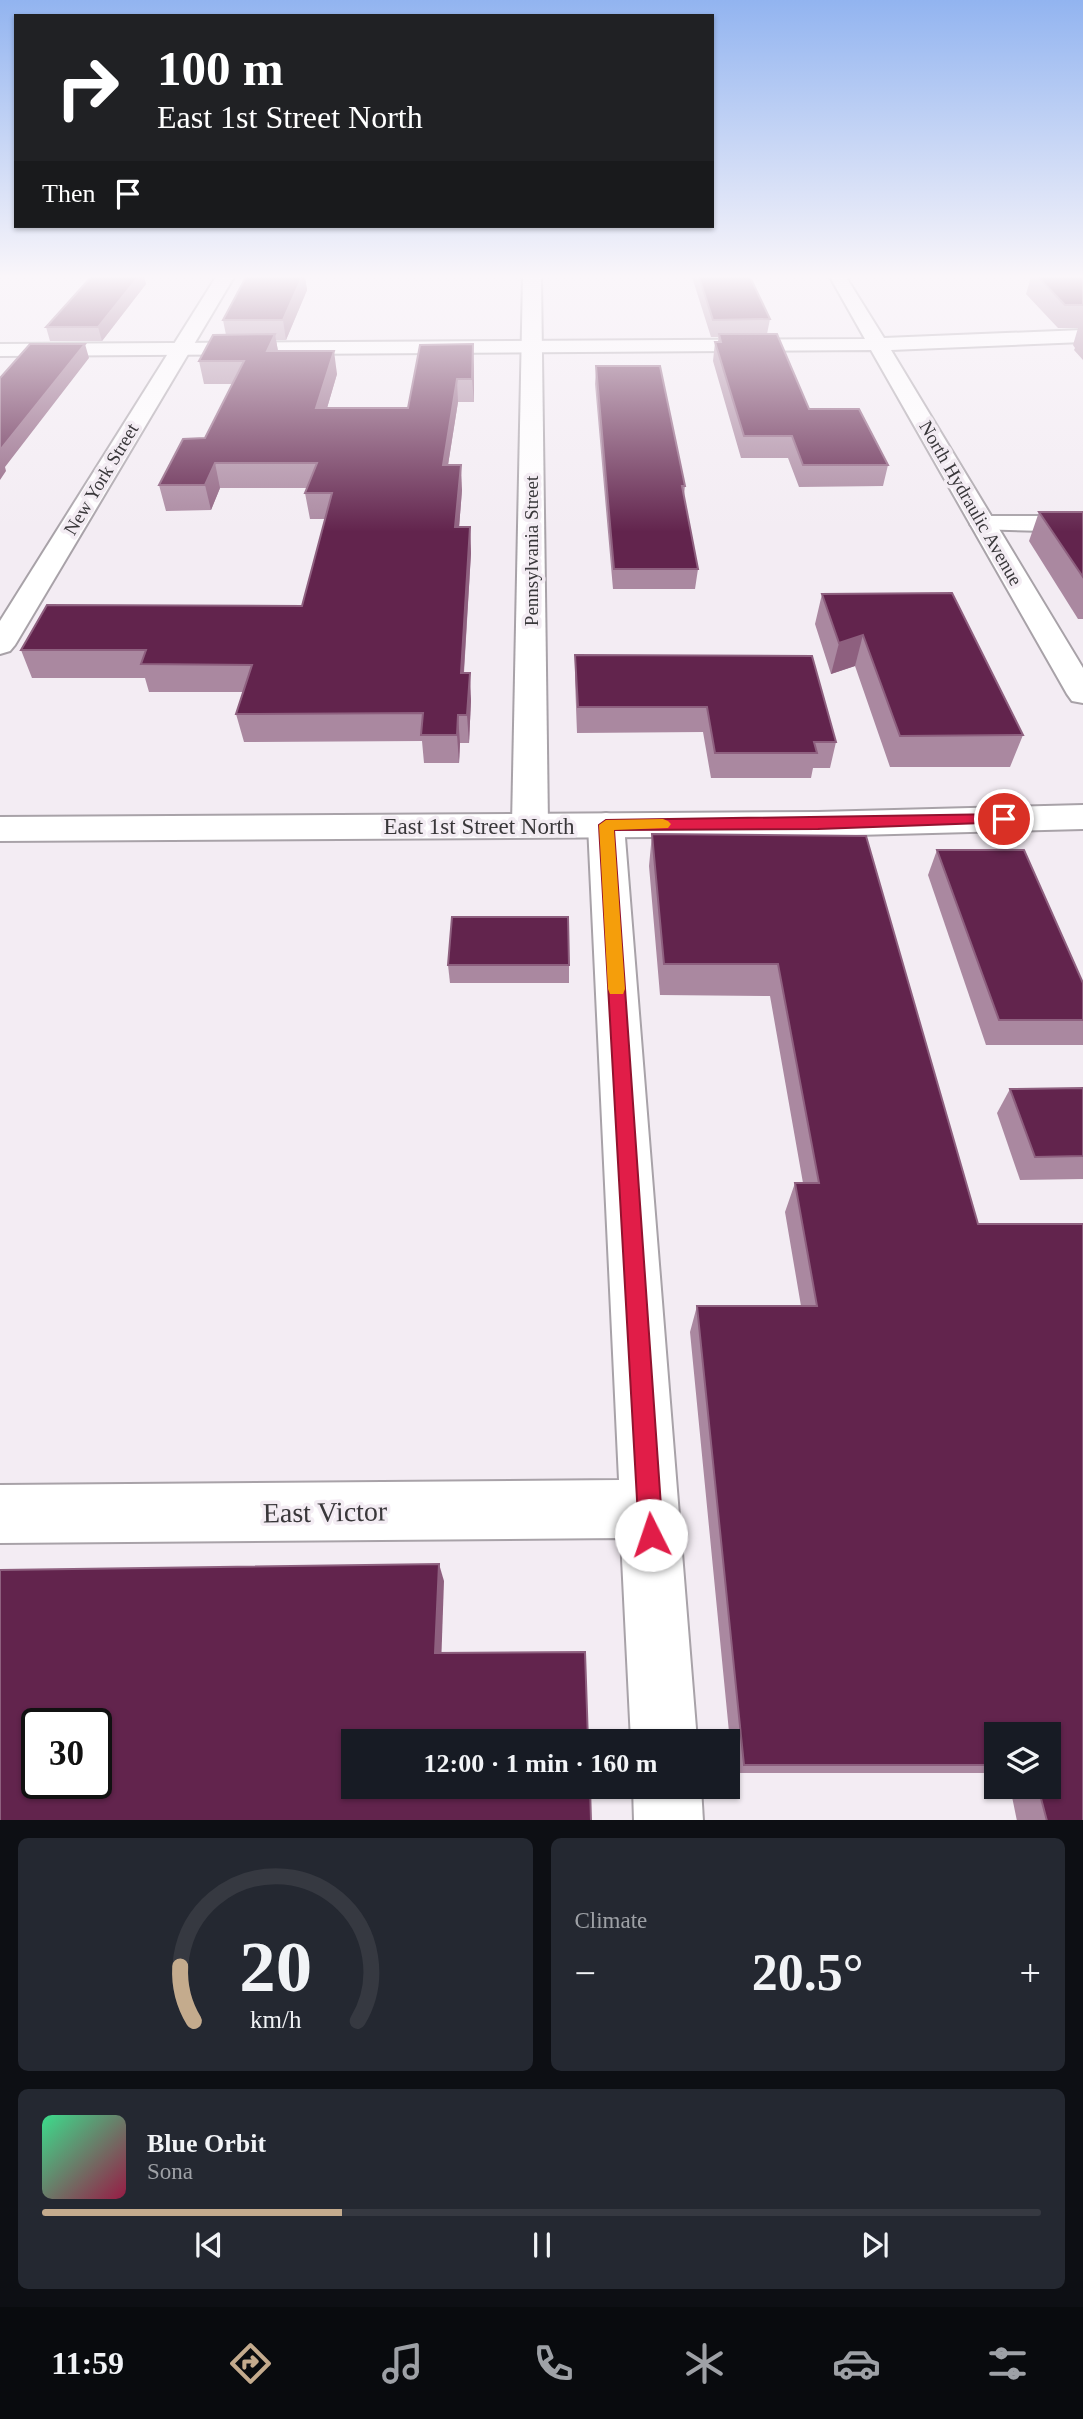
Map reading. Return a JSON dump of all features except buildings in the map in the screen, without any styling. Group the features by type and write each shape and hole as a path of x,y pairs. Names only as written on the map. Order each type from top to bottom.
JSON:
{"street":[{"name":"New York Street","path":"0,645 172,362"},
{"name":"Pennsylvania Street","path":"530,825 533,362"},
{"name":"North Hydraulic Avenue","path":"888,362 1083,694"},
{"path":"983,524 1083,524"},
{"name":"East 1st Street North","path":"0,829 818,824 1083,817"},
{"path":"606,825 663,1729"},
{"name":"East Victor","path":"0,1514 650,1509"},
{"path":"668,1799 669,1820"}],"slow traffic":[{"path":"616,989 606,825 663,824"}],"route":[{"path":"651,1535 606,825 818,824 1004,819"}]}
